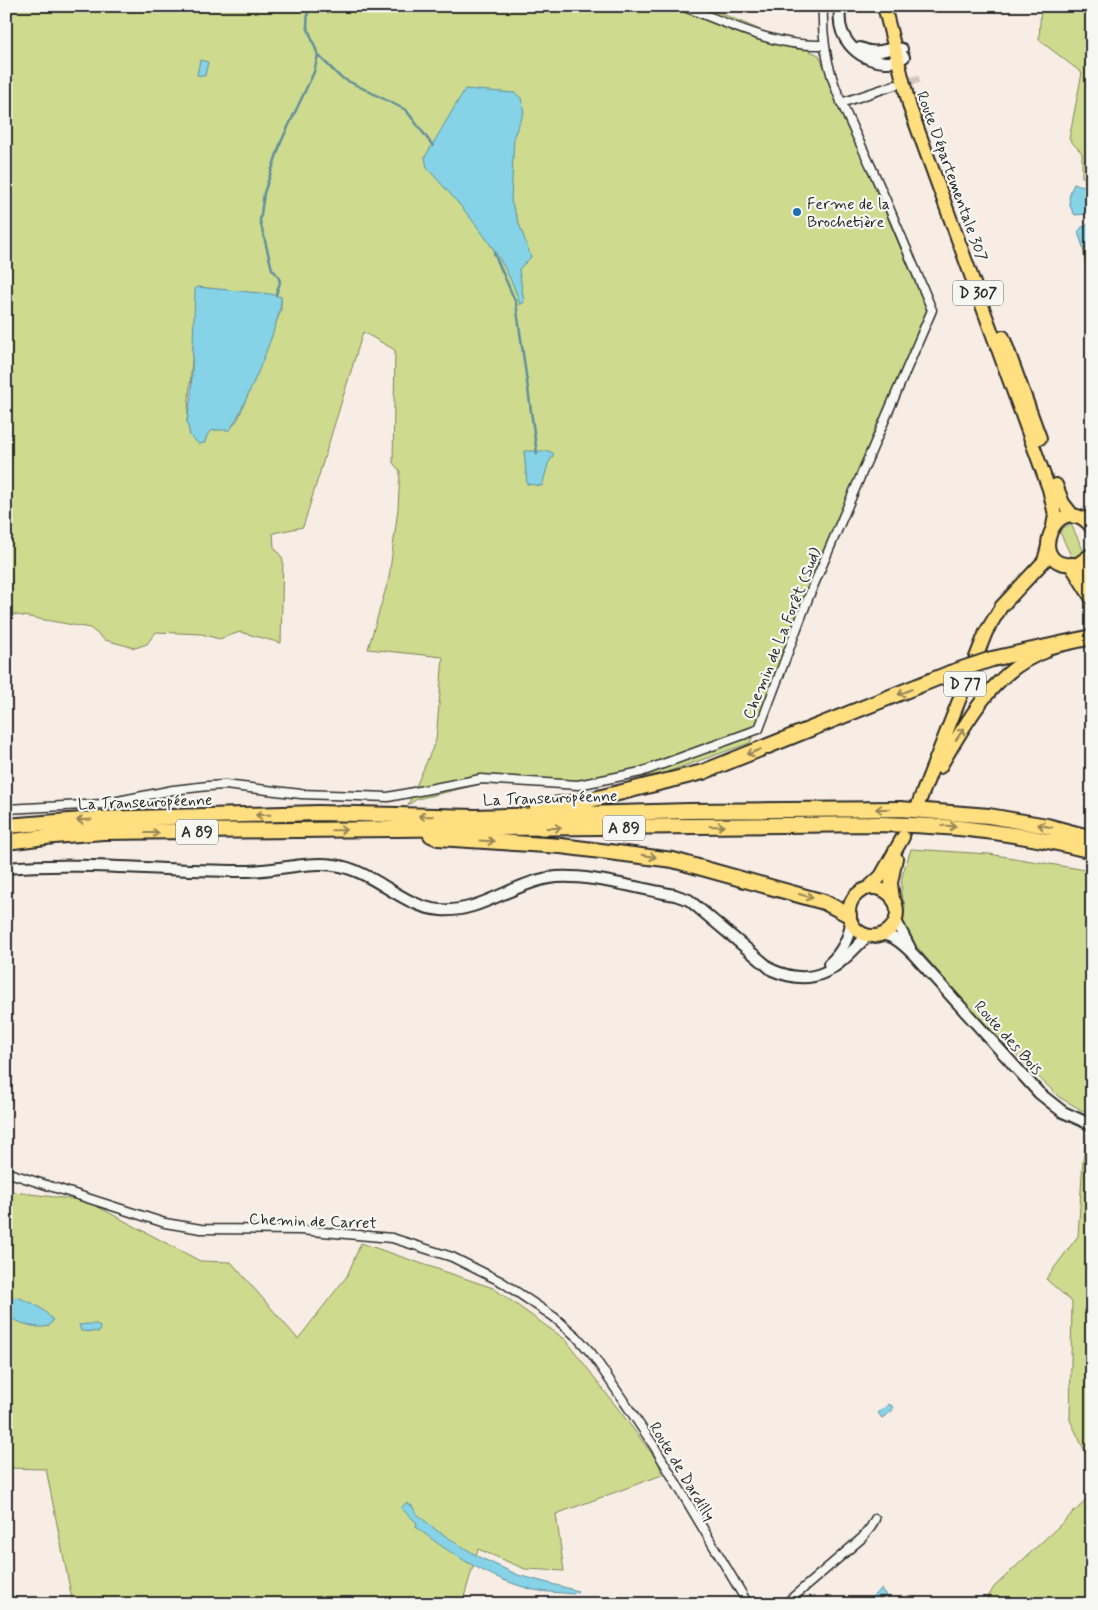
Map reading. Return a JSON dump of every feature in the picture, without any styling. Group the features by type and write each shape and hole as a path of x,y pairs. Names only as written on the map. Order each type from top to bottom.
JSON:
{"highway":[{"path":"1090,556 1092,577"},
{"path":"1068,564 1092,597"},
{"path":"475,817 496,810 586,801 693,775 992,659 1088,640"},
{"name":"La Transeuropéenne","path":"6,826 95,819 318,813 475,817 699,810 900,809 990,816 1047,826 1092,838"},
{"name":"La Transeuropéenne","path":"6,842 104,832 933,825 1023,835 1092,852"},
{"path":"418,829 438,838 561,846 673,860 824,902 850,918"}],"main road":[{"name":"Route Départementale 307","path":"884,6 899,54 1063,504 1074,517"},
{"name":"Route Départementale 307","path":"891,6 899,54 923,145 1049,489 1055,515 1053,526 1048,535 1048,546"},
{"path":"1053,526 1063,519 1074,517 1091,526"},
{"path":"1048,546 1055,558 1068,564 1090,556"},
{"name":"D 77","path":"1048,546 1044,561 1001,607 986,632 922,796 958,737 1002,678 1036,655 1088,640"},
{"name":"D 77","path":"1021,586 1042,572 1068,564"},
{"path":"901,843 891,883 893,900 896,906 895,919 887,931 873,935 855,928 850,918 851,902 855,896 867,889 881,876 901,843"},
{"path":"867,889 882,890 893,900"}],"street":[{"path":"682,6 766,38 781,42 823,45"},
{"path":"823,6 823,45 828,71 840,103 894,85"},
{"path":"840,6 840,25 850,41 870,52 899,54"},
{"name":"Chemin de La Forêt (Sud)","path":"6,809 103,804 173,790 226,785 301,794 388,797 481,779 578,785 641,772 759,730 801,614 932,310 874,174 840,103"},
{"path":"6,868 49,864 248,871 333,865 362,872 407,898 440,910 463,908 538,880 574,876 675,895 689,900 761,963 779,973 806,978 826,973 837,966 873,935"},
{"path":"796,977 822,968 836,958 850,935 850,918"},
{"name":"Route des Bois","path":"895,919 914,955"},
{"name":"Route des Bois","path":"873,935 888,935 914,955 1039,1093 1063,1112 1092,1125"},
{"name":"Chemin de Carret","path":"6,1172 165,1223 201,1229 234,1231 353,1233 392,1238 422,1246 452,1257 502,1282 577,1336 592,1354"},
{"name":"Route de Dardilly","path":"592,1354 654,1446 748,1604"},
{"path":"785,1604 862,1538 875,1519"}],"shaded area":[{"path":"1092,404 1092,495 1083,487"}],"green space":[{"path":"6,6 704,6 819,55 927,311 802,603 750,743 661,774 580,785 481,784 417,799 408,805 436,740 443,657 368,649 389,578 398,509 400,471 393,463 395,350 363,332 303,527 273,533 274,547 283,559 281,643 240,632 219,639 202,634 156,632 147,644 135,648 105,640 90,628 6,613","holes":["198,287 281,297 281,310 238,419 230,429 213,430 207,435 187,422"]},
{"path":"1041,6 1092,6 1092,179 1082,177 1082,153 1069,139 1082,73 1039,40"},
{"path":"1083,247 1092,253 1091,306"},
{"path":"1071,524 1084,552 1072,558 1059,530"},
{"path":"911,849 989,854 1092,871 1092,1466 1070,1420 1072,1302 1046,1279 1078,1236 1083,1160 1090,1115 1059,1097 972,1011 910,939 903,924 905,905 901,894 902,876"},
{"path":"6,1191 87,1201 200,1261 231,1262 298,1339 347,1276 361,1243 493,1288 566,1340 659,1463 662,1475 556,1514 564,1571 525,1569 478,1549 462,1604 73,1604 46,1469 6,1468"},
{"path":"1092,1495 1092,1604 984,1604 994,1587"}],"water":[{"path":"200,60 208,62 205,76 197,75"},
{"path":"465,89 515,93 521,98 524,112 514,136 511,201 531,257 519,269 524,302 520,305 504,267 493,249 468,215 427,168 425,157"},
{"path":"1074,184 1092,187 1092,253 1083,247 1078,232 1082,227 1090,224 1087,214 1075,215 1072,211 1070,192"},
{"path":"197,287 271,294 281,297 270,342 253,385 236,420 230,430 213,430 207,435 205,443 199,444 190,436 187,422 191,396 195,290"},
{"path":"524,451 549,451 554,454 548,464 542,486 527,484"},
{"path":"16,1297 41,1308 53,1320 49,1326 33,1326 6,1316 6,1299"},
{"path":"97,1324 100,1327 99,1332 81,1331 79,1325"},
{"path":"889,1404 893,1410 882,1418 878,1413"},
{"path":"406,1503 412,1506 417,1514 436,1530 479,1557 518,1575 578,1591 573,1594 544,1592 518,1585 487,1573 443,1547 416,1527 417,1523 401,1508"},
{"path":"881,1589 886,1595 872,1604 871,1598"}],"waterway":[{"path":"276,295 280,282 272,269 260,221 264,193 281,142 314,72 318,55 307,26 308,8"},
{"path":"318,55 340,77 406,110 433,146"},
{"path":"494,253 516,303 537,454"}],"tunnel":[{"path":"900,84 923,78"}],"place":[{"name":"Ferme de la Brochetière","path":"797,212"}]}
